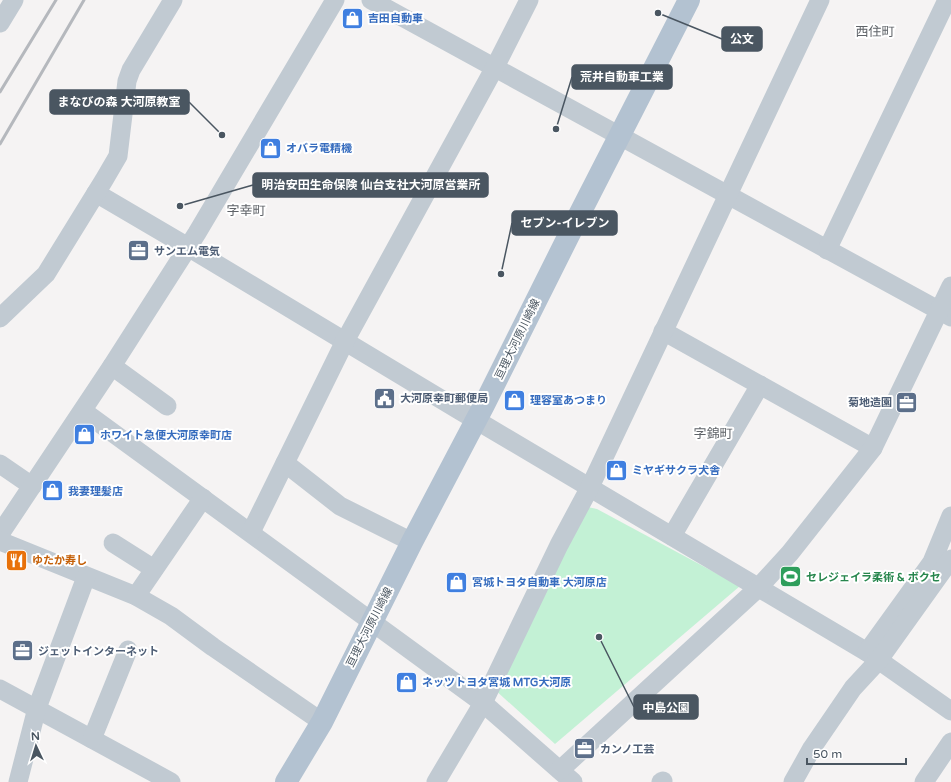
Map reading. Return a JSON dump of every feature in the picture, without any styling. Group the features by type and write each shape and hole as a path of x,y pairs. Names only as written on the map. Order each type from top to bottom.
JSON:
{"main road":[{"name":"亘理大河原川崎線","path":"286,782 322,722 688,0"}],"street":[{"path":"0,23 14,0"},
{"path":"0,318 46,274 118,156 127,81 131,70 174,0"},
{"path":"0,534 83,411 188,246 335,0"},
{"path":"371,0 945,314"},
{"path":"251,532 346,342 495,68 529,0"},
{"path":"436,782 483,702 558,545 590,487 820,0"},
{"path":"827,250 947,0"},
{"path":"96,193 188,246 872,657 951,712"},
{"path":"83,411 483,702 568,778 758,588 790,553 873,448 945,314 951,286"},
{"path":"663,331 873,448"},
{"path":"112,366 167,406"},
{"path":"672,536 760,385"},
{"path":"285,463 340,506 412,542"},
{"path":"0,464 32,486"},
{"path":"136,596 203,498"},
{"path":"793,782 812,748 853,688 932,562 951,516"},
{"path":"0,541 136,596 171,616 213,647 322,722"},
{"path":"113,543 154,569"},
{"path":"872,657 951,559"},
{"path":"18,782 37,708 86,577"},
{"path":"92,739 128,650"},
{"path":"0,689 171,782"},
{"path":"924,782 951,742"}],"green space":[{"path":"583,506 597,509 740,586 555,744 494,689"}],"railway":[{"path":"0,92 56,0"},
{"path":"0,144 84,0"}],"place":[{"name":"公文","path":"658,13"},
{"name":"吉田自動車","path":"352,18"},
{"name":"荒井自動車工業","path":"556,129"},
{"name":"まなびの森 大河原教室","path":"222,135"},
{"name":"オバラ電精機","path":"271,148"},
{"name":"明治安田生命保険 仙台支社大河原営業所","path":"180,206"},
{"name":"サンエム電気","path":"138,251"},
{"name":"セブン-イレブン","path":"501,274"},
{"name":"大河原幸町郵便局","path":"384,398"},
{"name":"理容室あつまり","path":"514,400"},
{"name":"菊地造園","path":"907,402"},
{"name":"ホワイト急便大河原幸町店","path":"85,435"},
{"name":"ミヤギサクラ犬舎","path":"616,470"},
{"name":"我妻理髪店","path":"52,491"},
{"name":"ゆたか寿し","path":"17,560"},
{"name":"セレジェイラ柔術 & ボクセ","path":"791,577"},
{"name":"宮城トヨタ自動車 大河原店","path":"457,582"},
{"name":"中島公園","path":"599,637"},
{"name":"ジェットインターネット","path":"22,651"},
{"name":"ネッツトヨタ宮城 MTG大河原","path":"407,682"},
{"name":"カンノ工芸","path":"584,749"}],"district":[{"name":"西住町","path":"875,31"},
{"name":"字幸町","path":"246,210"},
{"name":"字錦町","path":"713,433"}]}
